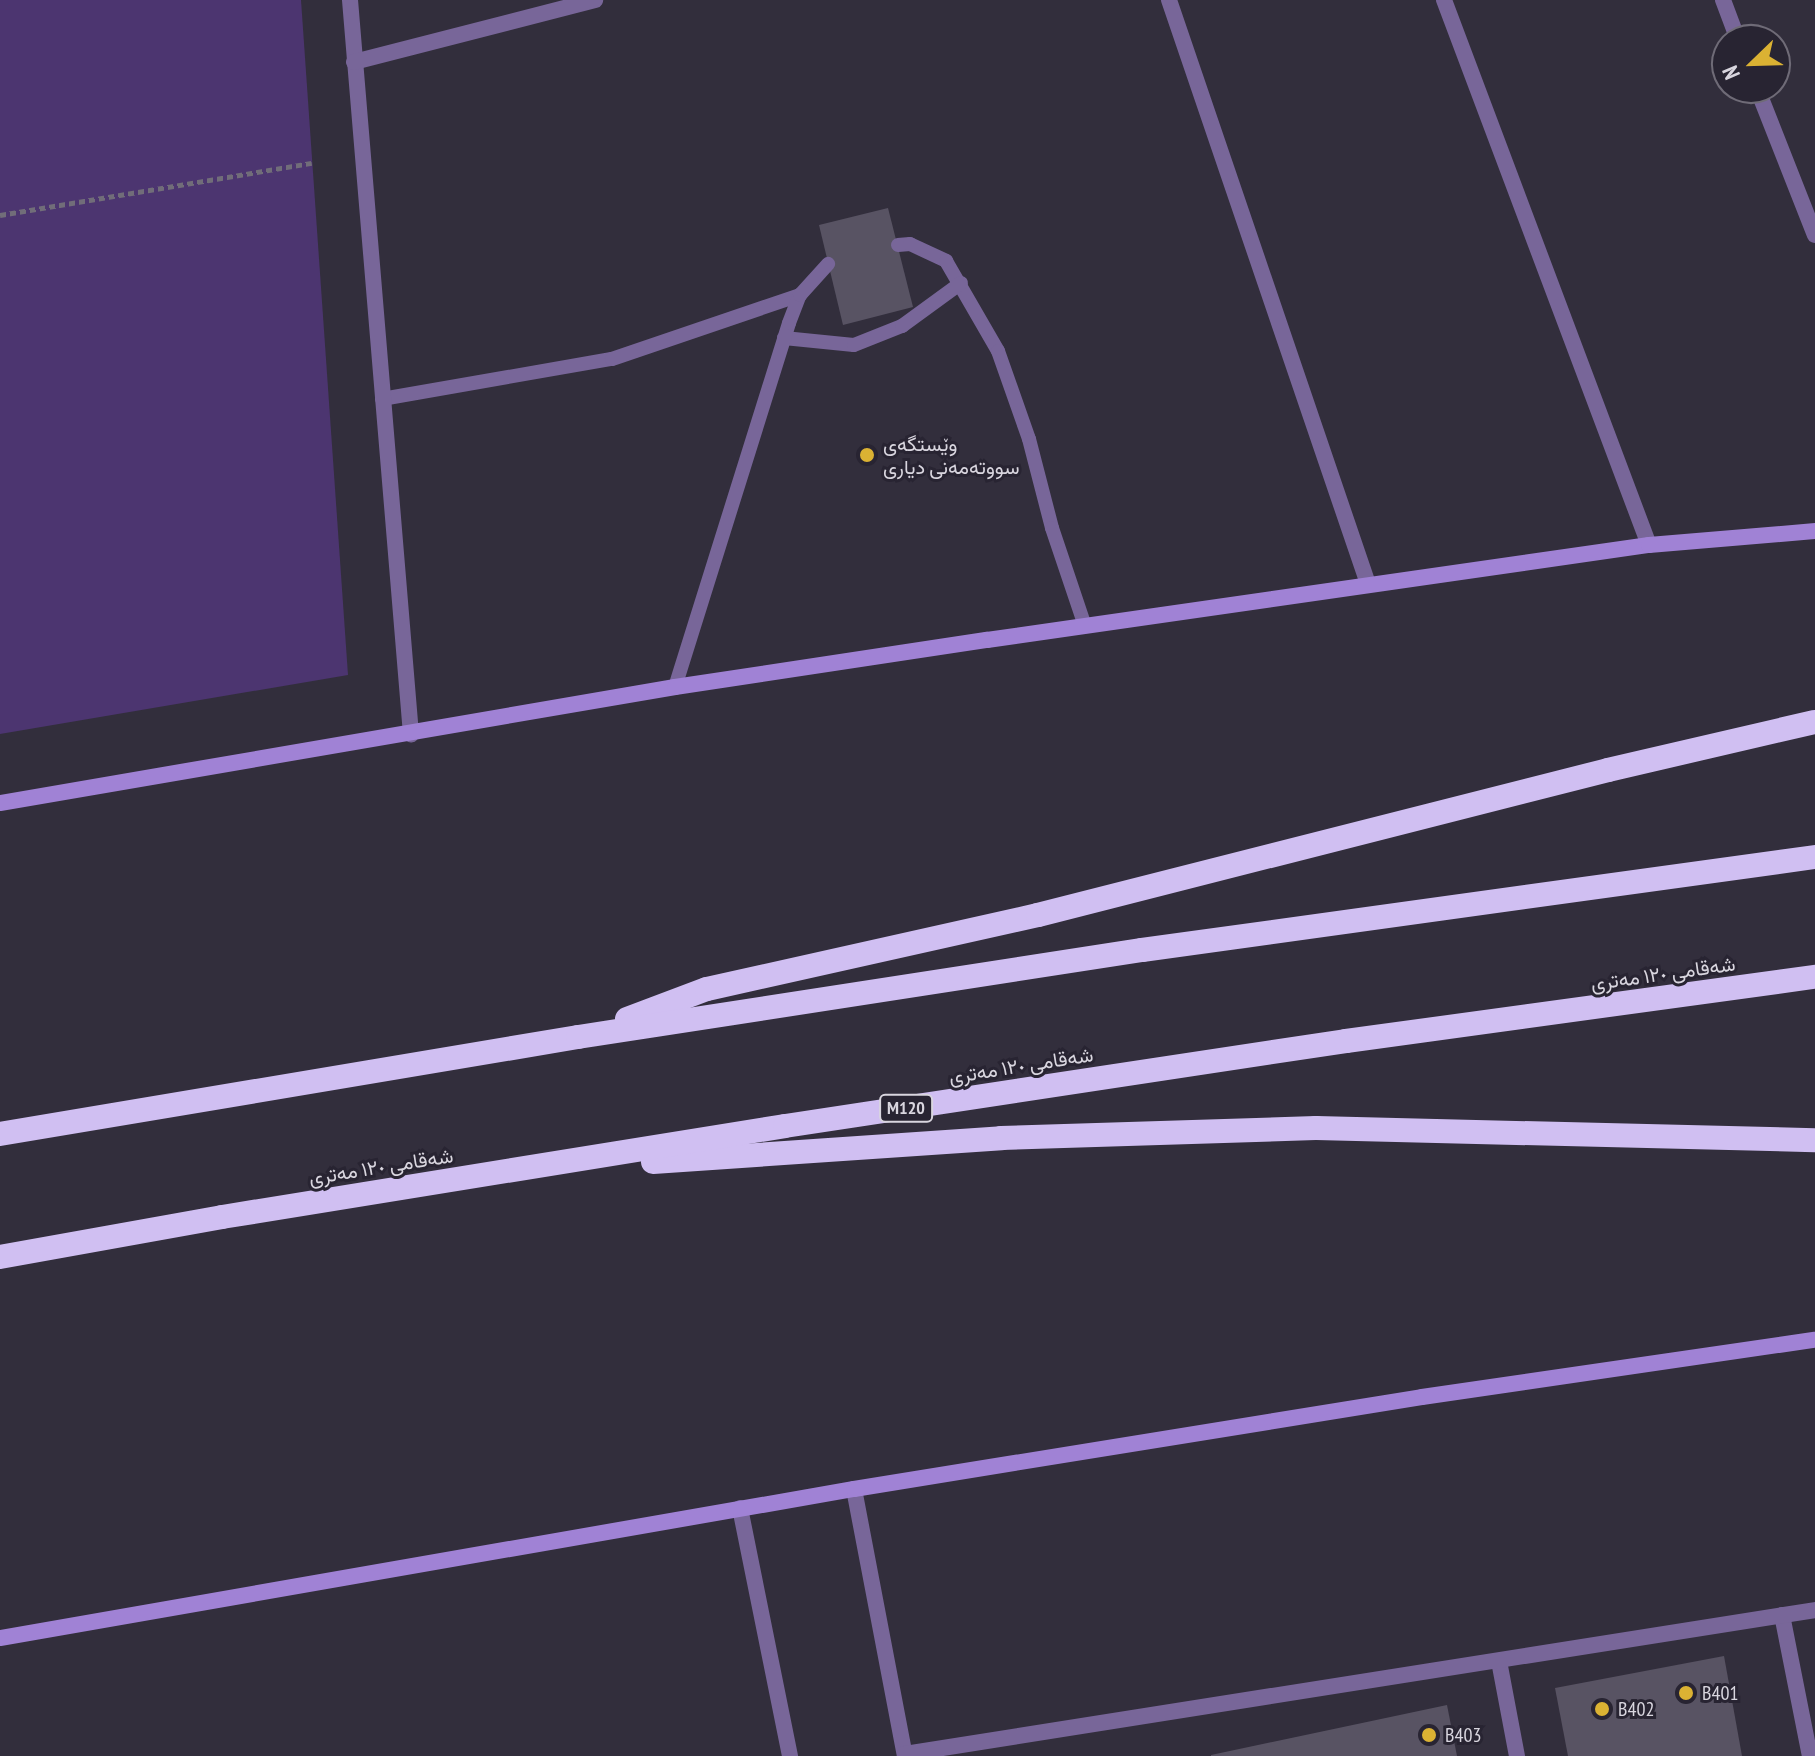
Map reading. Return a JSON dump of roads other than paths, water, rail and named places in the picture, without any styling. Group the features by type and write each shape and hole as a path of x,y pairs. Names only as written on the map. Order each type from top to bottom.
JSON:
{"highway":[{"path":"578,1037 707,989 1038,915 1593,774 1815,722"},
{"path":"0,1134 578,1037 1142,950 1815,857"},
{"name":"شەقامی ١٢٠ مەتری","path":"0,1257 222,1217 1346,1041 1815,977"},
{"path":"222,1217 601,1165 1001,1138 1316,1128 1815,1140"}],"street":[{"path":"350,0 411,734"},
{"path":"354,62 595,0"},
{"path":"1169,0 1368,584"},
{"path":"1444,0 1649,545"},
{"path":"1723,0 1732,24"},
{"path":"1763,104 1815,235"},
{"path":"0,803 675,687 1649,545 1815,531"},
{"path":"0,1638 854,1489 1422,1397 1815,1340"},
{"path":"854,1489 905,1755 1815,1610"},
{"path":"740,1508 790,1756"},
{"path":"1782,1615 1810,1756"},
{"path":"1499,1661 1517,1756"}],"lane":[{"path":"898,245 910,244 946,261 998,351 1029,439 1052,528 1085,626"},
{"path":"675,687 784,338 800,295 828,264"},
{"path":"784,338 854,345 902,326 961,283"},
{"path":"382,399 612,359 800,295"}],"place":[{"name":"وێستگەی سووتەمەنی دیاری","path":"867,455"},
{"name":"B401","path":"1686,1693"},
{"name":"B402","path":"1602,1709"},
{"name":"B403","path":"1429,1735"}]}
